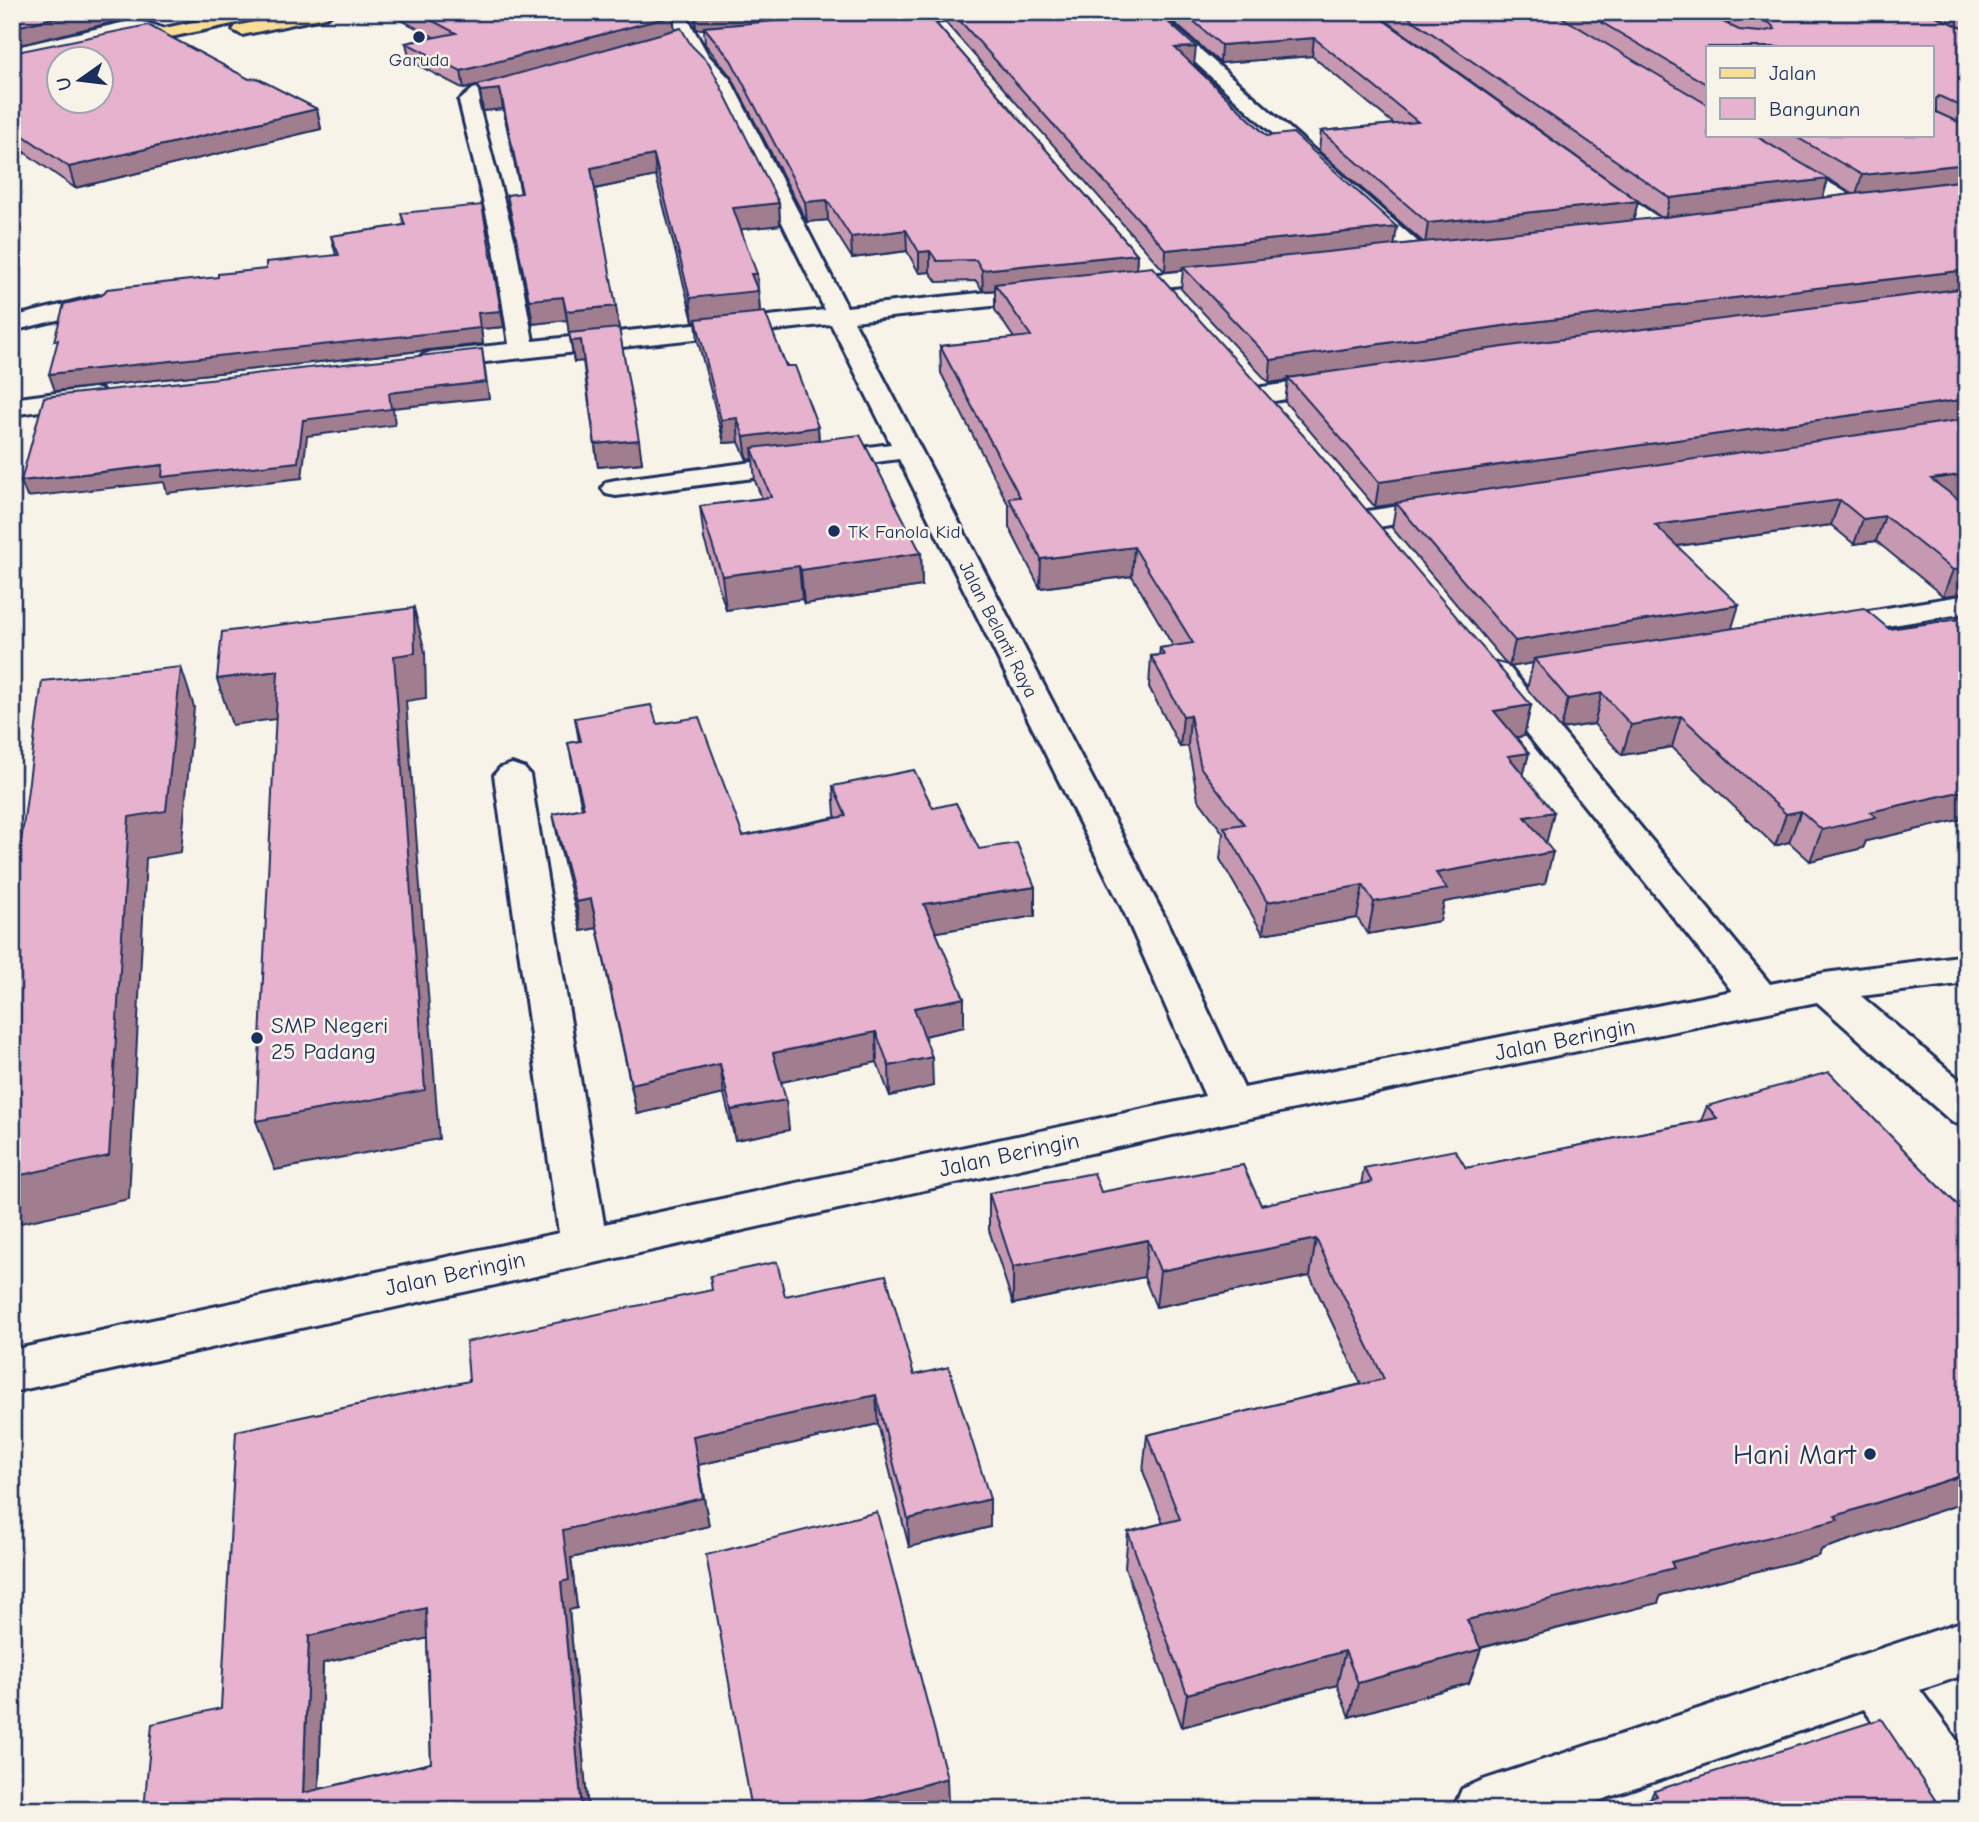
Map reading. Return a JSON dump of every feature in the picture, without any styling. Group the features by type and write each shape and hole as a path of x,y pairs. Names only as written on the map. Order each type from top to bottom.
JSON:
{"main road":[{"path":"106,46 267,12"},
{"path":"116,58 326,12"},
{"path":"12,65 46,59"},
{"path":"12,80 46,62"}],"street":[{"path":"861,23 937,27 989,12"},
{"path":"1148,12 1418,254"},
{"name":"Jalan Belanti Raya","path":"688,32 701,58 721,79 1144,914 1231,1106"},
{"path":"12,52 46,56"},
{"path":"522,350 504,242 468,101 480,93 545,76"},
{"path":"1737,136 1854,207"},
{"path":"1580,173 1660,229"},
{"path":"1812,212 1879,203"},
{"path":"1626,233 1687,226"},
{"path":"1391,257 1446,251"},
{"path":"1148,271 1183,309"},
{"path":"1089,288 1148,271 1253,271"},
{"path":"411,362 1062,291"},
{"path":"12,324 98,303"},
{"path":"1262,396 1367,380"},
{"path":"12,407 121,392"},
{"path":"616,488 907,450"},
{"path":"1368,520 1476,504"},
{"path":"1803,631 1967,604"},
{"path":"1475,649 1516,679 1761,1000"},
{"path":"512,775 584,1245"},
{"name":"Jalan Beringin","path":"12,1371 1231,1106 1825,987 1967,969"},
{"path":"1825,987 1967,1111"},
{"path":"1483,1810 1967,1647"},
{"path":"1876,1678 1967,1805"}],"building":[{"path":"12,12 77,12 12,28"},
{"path":"416,12 672,12 673,16 461,71 406,43 456,33"},
{"path":"880,12 926,12 1137,254 982,270 976,260 937,261 930,251 919,252 906,230 851,237 827,200 805,202 731,60 704,27"},
{"path":"952,12 1157,12 1196,47 1175,48 1267,136 1293,133 1397,227 1166,250"},
{"path":"1183,12 1372,12 1638,201 1428,223 1321,131 1418,122 1314,38 1221,45"},
{"path":"1401,12 1553,12 1706,104 1706,136 1756,136 1828,179 1670,198"},
{"path":"1584,12 1730,12 1723,14 1721,21 1739,30 1760,32 1775,29 1770,23 1734,12 1927,12 1967,30 1967,109 1939,96 1936,99 1936,112 1967,126 1967,164 1862,175 1795,136 1934,136 1934,46 1706,46 1706,84"},
{"path":"148,25 249,79 257,78 317,109 69,167 18,132 15,138 12,138 12,53 46,46"},
{"path":"681,28 691,45 709,63 779,203 733,208 757,274 751,274 758,291 690,298 654,155 591,168 616,306 566,311 563,297 529,300 507,195 522,193 500,89 480,91 478,85"},
{"path":"1967,180 1967,270 1516,324 1271,360 1183,267 1665,217"},
{"path":"482,205 501,311 478,313 480,328 49,374 64,304 102,295 107,289 218,277 218,274 266,269 266,262 339,255 331,236 405,225 401,213"},
{"path":"1152,267 1303,435 1531,705 1494,711 1529,753 1508,756 1554,812 1525,817 1553,852 1436,873 1447,889 1374,902 1363,885 1267,902 1224,827 1244,824 1201,768 1190,715 1183,716 1151,656 1164,655 1160,648 1193,643 1134,547 1041,559 1009,498 1020,497 940,346 1031,336 995,284"},
{"path":"1967,288 1967,399 1379,482 1288,378 1517,345"},
{"path":"765,312 786,366 795,366 818,427 744,437 737,418 721,420 696,319"},
{"path":"619,328 639,440 595,444 581,340 571,341 569,333"},
{"path":"482,349 486,382 389,393 391,409 303,420 298,462 162,477 163,465 21,481 44,397"},
{"path":"1967,419 1967,474 1931,479 1967,506 1967,569 1953,570 1885,516 1863,519 1840,500 1655,525 1739,605 1515,641 1396,503"},
{"path":"860,435 921,553 801,570 799,566 722,576 700,506 771,497 752,448"},
{"path":"414,608 415,653 394,656 425,1090 256,1121 278,671 217,679 222,632"},
{"path":"1864,608 1889,629 1967,618 1967,790 1870,812 1876,817 1822,830 1801,811 1786,814 1681,716 1631,725 1602,693 1568,699 1534,659"},
{"path":"181,667 166,811 129,817 109,1156 12,1177 12,912 42,681"},
{"path":"651,705 657,724 699,717 743,836 846,816 833,786 914,770 933,808 956,803 979,849 1017,843 1035,887 924,904 964,998 914,1008 932,1057 889,1066 876,1032 773,1053 786,1100 731,1110 720,1064 631,1084 591,899 576,902 553,814 584,808 568,743 581,741 575,718"},
{"path":"1829,1072 1967,1215 1967,1474 1835,1516 1838,1520 1671,1562 1674,1568 1467,1620 1481,1649 1358,1683 1345,1651 1187,1694 1128,1532 1180,1519 1147,1435 1384,1379 1316,1239 1160,1271 1148,1240 1013,1267 989,1193 1094,1173 1101,1192 1243,1165 1261,1205 1372,1182 1364,1168 1455,1150 1466,1168 1717,1118 1707,1106"},
{"path":"777,1262 785,1296 886,1275 914,1375 949,1367 990,1499 908,1519 876,1395 693,1436 703,1498 563,1530 569,1580 561,1582 582,1810 144,1810 152,1724 221,1708 236,1431 469,1381 466,1342 712,1290 710,1276","holes":["426,1608 431,1763 303,1793 309,1636"]},
{"path":"877,1512 947,1778 834,1810 752,1810 706,1555"},
{"path":"1881,1719 1942,1810 1616,1810 1657,1796 1654,1791"}],"place":[{"name":"Garuda","path":"419,37"},
{"name":"TK Fanola Kid","path":"834,531"},
{"name":"SMP Negeri 25 Padang","path":"257,1038"},
{"name":"Hani Mart","path":"1870,1454"}]}
